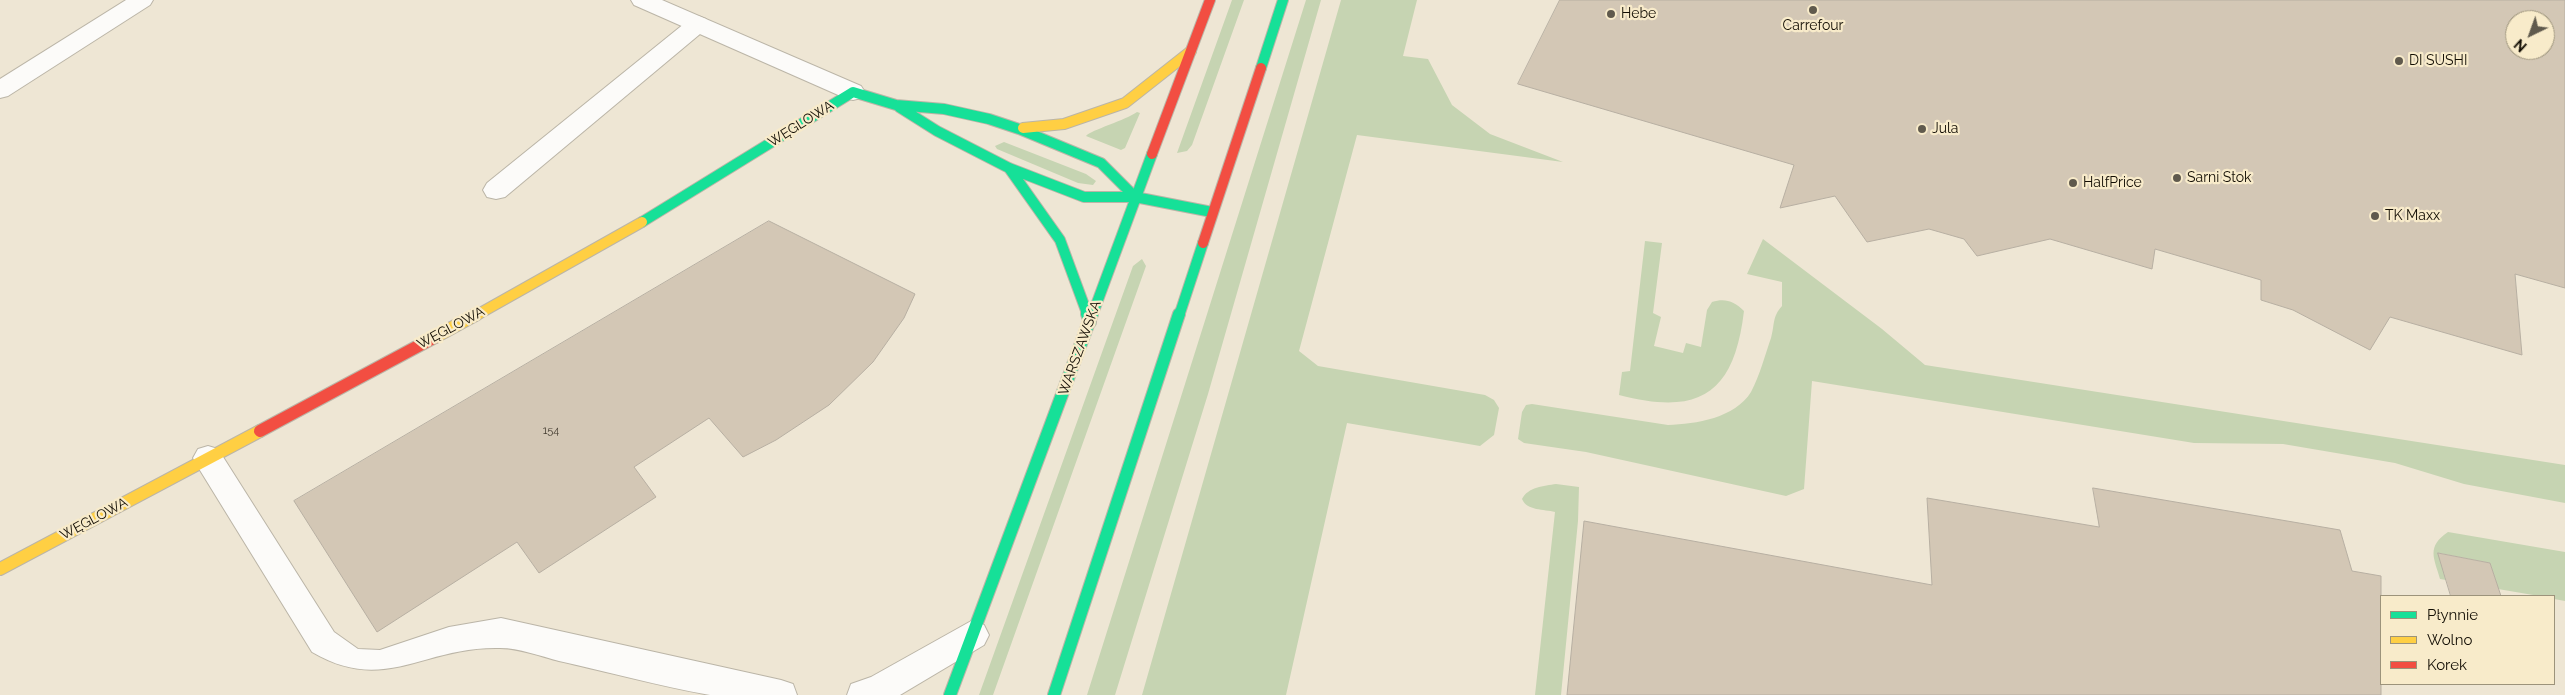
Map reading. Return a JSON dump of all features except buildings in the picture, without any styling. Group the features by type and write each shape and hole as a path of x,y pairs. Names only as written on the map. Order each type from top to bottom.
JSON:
{"main road":[{"name":"WARSZAWSKA","path":"950,695 1210,0"},
{"path":"1054,695 1282,0"},
{"path":"1019,129 1064,124 1125,103 1192,50"},
{"path":"853,92 896,105 944,109 990,119 1019,129 1101,163 1135,197"},
{"name":"WĘGLOWA","path":"0,569 544,279 671,205 853,92"},
{"path":"896,105 938,131 1009,168 1084,197 1135,197 1212,212"},
{"path":"1009,168 1060,240 1090,322"}],"street":[{"path":"0,90 142,0"},
{"path":"642,0 853,92"},
{"path":"496,190 698,24"},
{"path":"208,458 323,642 336,656 354,664 377,667 473,635 501,633 781,695"},
{"path":"863,695 880,689 973,635"}],"green space":[{"path":"1232,0 1244,0 1192,145 1187,151 1177,153"},
{"path":"1306,0 1321,0 1208,394 1115,695 1087,695"},
{"path":"1341,0 1417,0 1403,56 1428,59 1452,105 1490,134 1563,162 1357,135 1299,351 1318,366 1485,395 1494,400 1499,408 1494,435 1480,446 1347,423 1286,695 1142,695"},
{"path":"1137,112 1140,113 1125,148 1121,150 1086,136 1095,131"},
{"path":"1004,142 1086,174 1096,181 1093,185 1078,183 997,149 995,146"},
{"path":"1763,239 1882,329 1925,365 2565,465 2565,503 2464,484 2395,463 2283,444 2194,443 1812,381 1804,489 1786,496 1586,452 1524,443 1518,439 1522,412 1526,405 1532,404 1668,425 1714,418 1725,414 1744,401 1757,379 1771,338 1775,317 1782,306 1782,282 1747,274"},
{"path":"1645,241 1662,243 1653,313 1661,317 1654,346 1683,353 1686,343 1701,347 1707,310 1712,302 1729,301 1744,311 1739,339 1732,362 1721,380 1708,392 1692,400 1671,402 1647,401 1619,395 1622,372 1630,371"},
{"path":"1142,259 1146,266 993,695 979,695 1133,266"},
{"path":"1556,484 1579,487 1578,521 1561,695 1535,695 1555,512 1532,508 1524,503 1522,499 1532,490"},
{"path":"2448,532 2565,552 2565,601 2555,599 2555,595 2533,595 2498,589 2490,563 2439,553 2446,580 2440,579 2434,559 2434,548 2441,537"}],"traffic: fast":[{"path":"1261,68 1283,0"},
{"path":"642,222 853,92 896,105 944,109 989,119 1019,129 1101,163 1135,197"},
{"path":"899,107 937,131 1009,168 1084,197 1135,197 1212,212"},
{"path":"950,695 1152,154"},
{"path":"1009,168 1060,240 1090,322"},
{"path":"1054,695 1203,243"}],"traffic: slow":[{"path":"1023,128 1064,124 1125,103 1191,51"},
{"path":"435,337 544,279 642,222"},
{"path":"0,569 260,431"}],"traffic: jam":[{"path":"1152,154 1210,0"},
{"path":"1203,243 1261,68"},
{"path":"260,431 435,337"}],"place":[{"name":"Carrefour","path":"1813,10"},
{"name":"Hebe","path":"1611,14"},
{"name":"DI SUSHI","path":"2399,61"},
{"name":"Jula","path":"1922,129"},
{"name":"Sarni Stok","path":"2177,178"},
{"name":"HalfPrice","path":"2073,183"},
{"name":"TK Maxx","path":"2375,216"}]}
